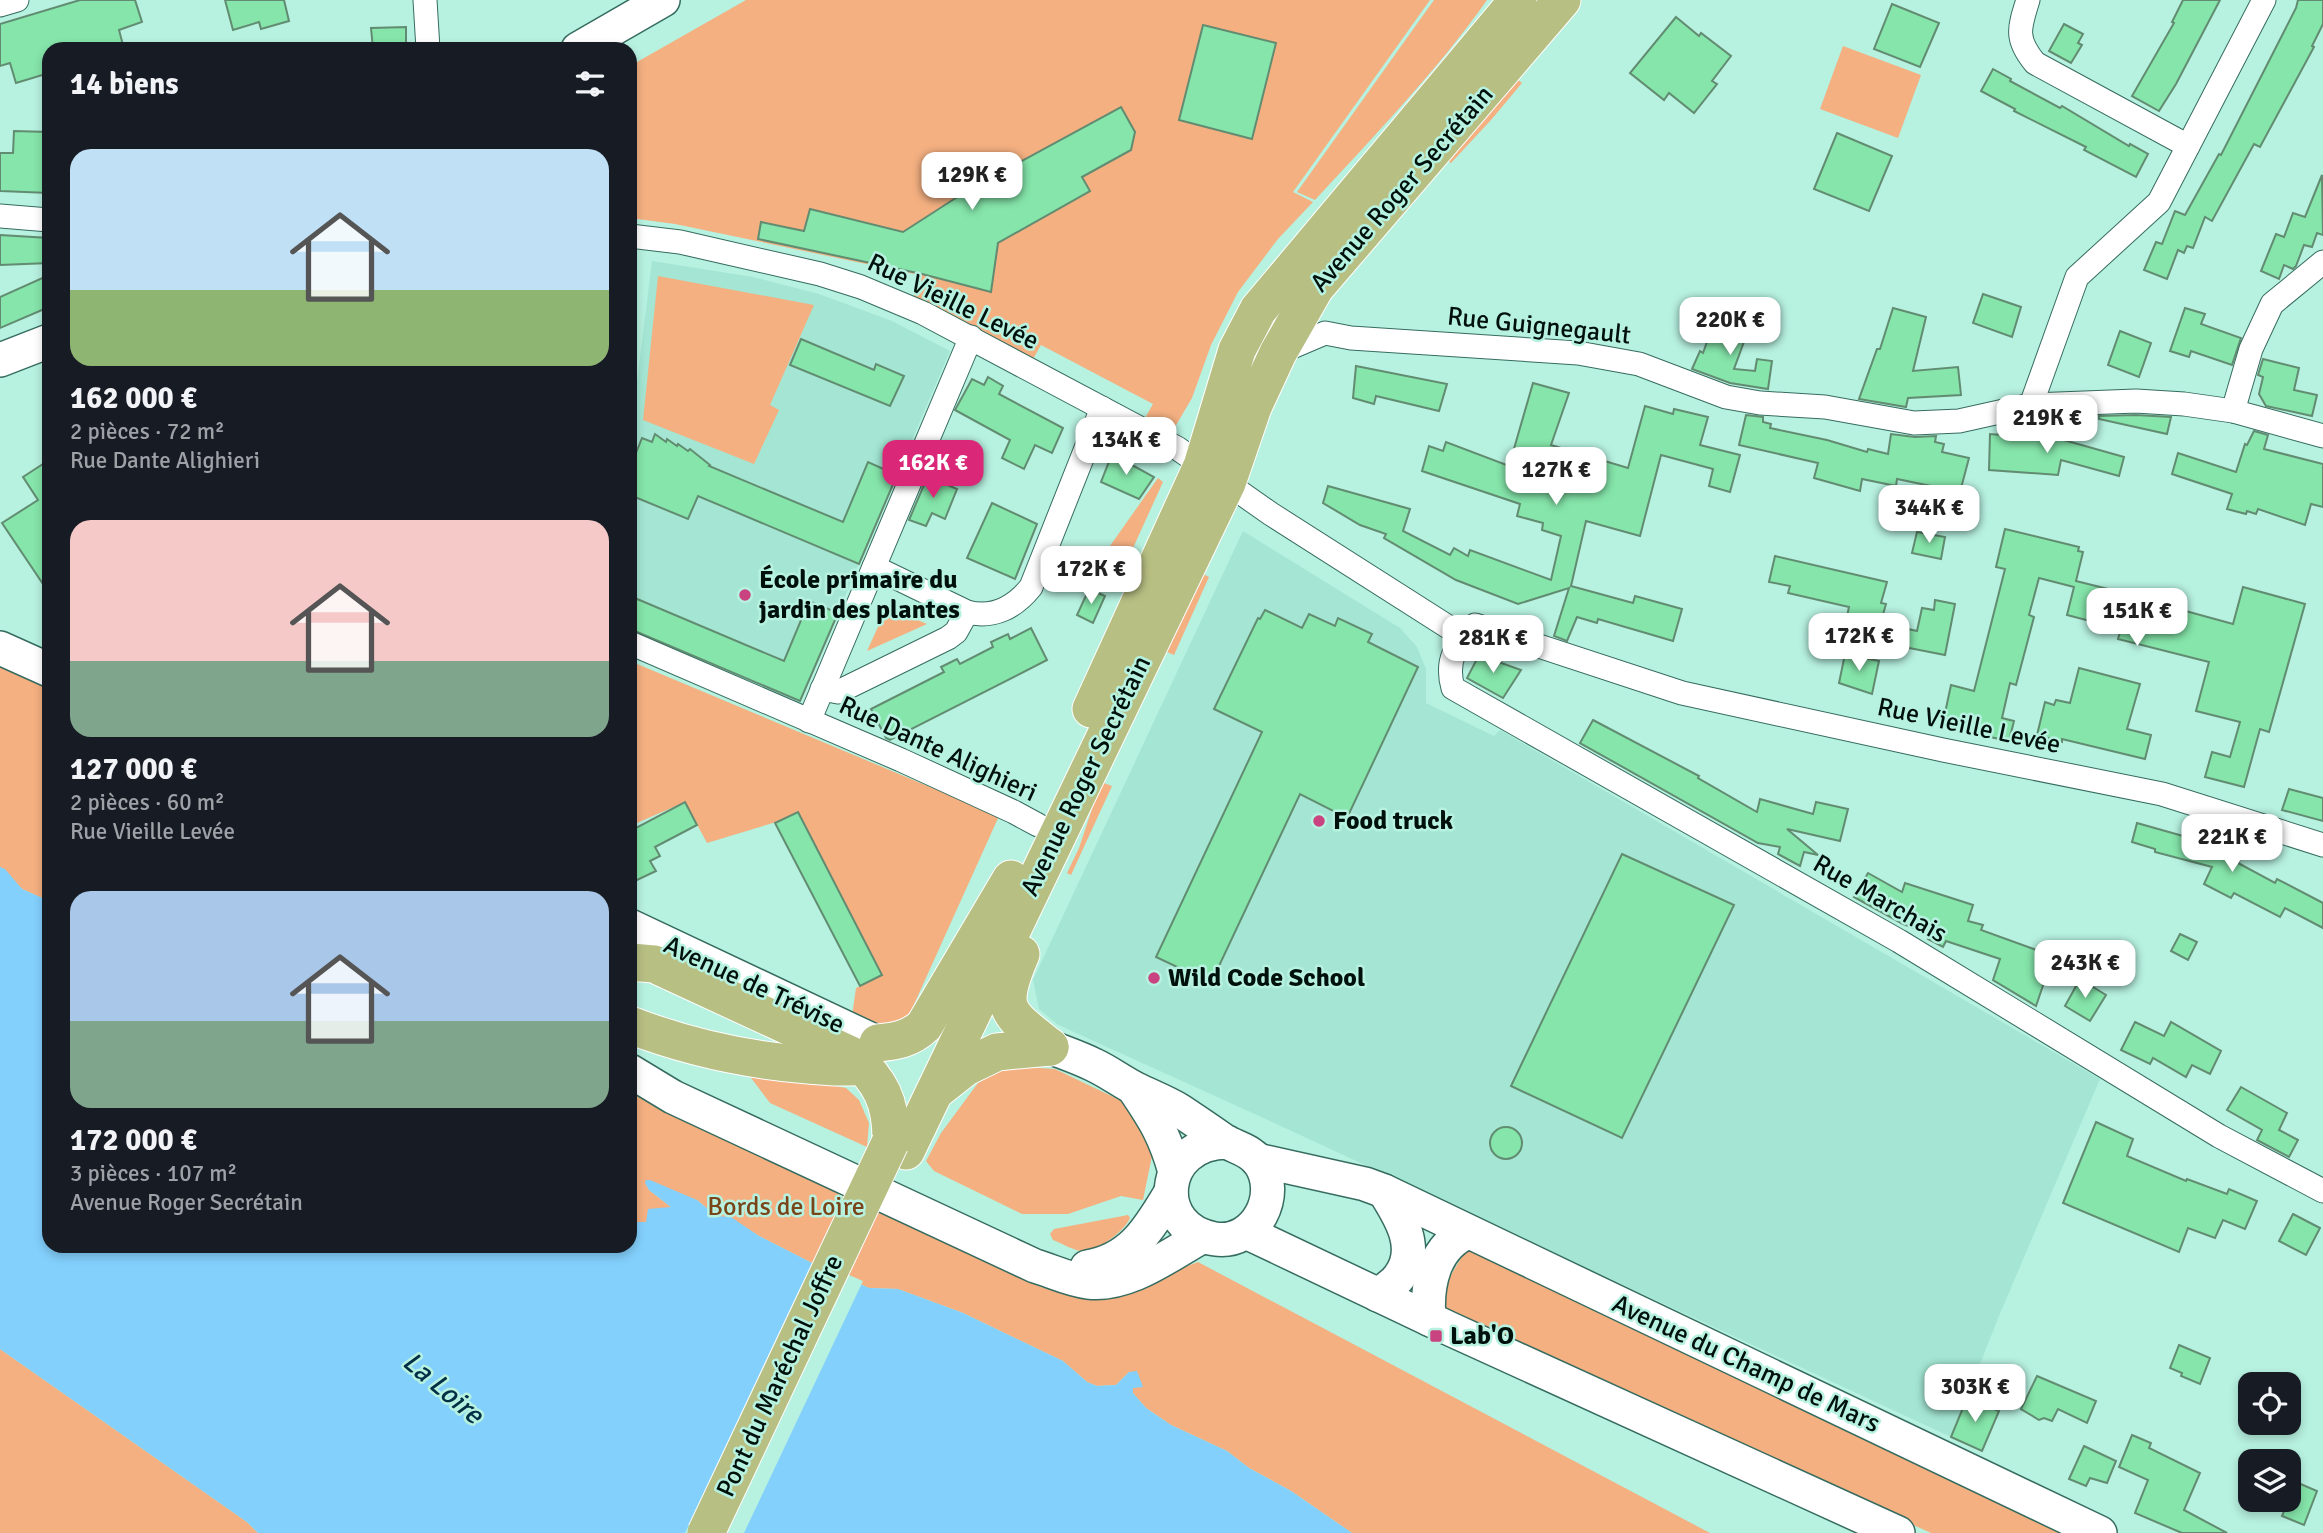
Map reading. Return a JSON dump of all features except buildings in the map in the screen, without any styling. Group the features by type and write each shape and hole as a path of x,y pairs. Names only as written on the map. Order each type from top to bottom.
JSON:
{"main road":[{"name":"Avenue Roger Secrétain","path":"896,1144 937,1090 1071,805 1215,474 1237,350 1258,310 1518,0"},
{"name":"Avenue Roger Secrétain","path":"896,1144 917,1078 1011,879 1215,474 1315,288 1562,0"},
{"path":"1050,1047 1013,1018 1007,999 1011,977 1047,892 1071,805"},
{"path":"637,1028 674,1042 737,1056 850,1068 870,1054 914,1035 924,1026 1011,879"},
{"path":"637,963 654,964 853,1056 870,1054"},
{"path":"937,1090 966,1068 997,1052 1050,1047"},
{"path":"870,1054 873,1077 889,1107 896,1144"},
{"name":"Pont du Maréchal Joffre","path":"706,1533 896,1144"},
{"name":"Pont du Maréchal Joffre","path":"728,1533 896,1144"}],"street":[{"path":"0,5 18,0"},
{"path":"425,0 428,42"},
{"path":"590,42 663,0"},
{"path":"2028,0 2019,37 2024,50 2035,63 2188,146"},
{"path":"2031,405 2077,277 2159,202 2264,0"},
{"path":"0,216 42,219"},
{"name":"Rue Vieille Levée","path":"637,237 680,242 820,274 861,287 971,337 1177,448 1271,514 1464,637 1475,625 1682,693 2162,794 2323,845"},
{"path":"2233,411 2251,349 2272,303 2323,262"},
{"path":"1278,353 1325,333 1315,288"},
{"name":"Rue Guignegault","path":"1325,333 1351,338 1578,353 1639,364 1726,397 1760,403 1825,407 1914,423 1959,421 2031,405 2136,401 2233,411 2323,436"},
{"name":"Rue Dante Alighieri","path":"971,337 808,721 901,760 1038,825"},
{"path":"0,360 42,344"},
{"path":"874,567 967,612 981,616 1000,611 1021,599 1031,587 1102,408"},
{"name":"Rue Dante Alighieri","path":"822,689 838,692 948,638 956,632 967,612"},
{"name":"Rue Marchais","path":"1464,637 1454,653 1448,672 1453,688 1899,941 2219,1136 2323,1191"},
{"path":"637,646 808,721"},
{"path":"0,649 42,667"},
{"name":"Avenue de Trévise","path":"637,930 870,1054"},
{"name":"Avenue du Champ de Mars","path":"1050,1047 1093,1064 1177,1109 1257,1160 1365,1184 1384,1191 2100,1533"},
{"path":"637,1075 673,1097 1035,1266 1087,1282 1104,1282 1132,1274 1203,1236 1218,1240 1246,1232 1259,1220 1266,1205 1268,1189 1265,1172 1257,1160"},
{"name":"Avenue du Champ de Mars","path":"1133,1087 1159,1125 1167,1143 1174,1206 1180,1219 1203,1236"},
{"path":"1054,1272 1100,1265 1123,1255 1147,1232 1187,1154 1213,1143 1227,1143"},
{"path":"1378,1295 1399,1279 1409,1261 1410,1248 1401,1216 1384,1191"},
{"path":"1246,1232 1429,1319 1898,1533"},
{"path":"1429,1319 1427,1301 1433,1271 1443,1249 1456,1237 1468,1232"}],"shaded area":[{"path":"652,261 753,277 819,294 892,321 950,351 798,706 637,636 637,382"},
{"path":"1243,531 1400,628 1417,647 1426,669 1426,703 1494,736 1500,730 2100,1079 1999,1316 1951,1437 1076,1033 1057,1024 1039,1009 1033,980"}],"green space":[{"path":"746,0 1430,0 1293,192 1313,202 1278,239 1238,292 1211,345 1192,398 1172,432 1145,418 1153,404 1041,345 1033,359 914,299 914,274 675,224 637,219 637,62"},
{"path":"1434,0 1487,0 1426,78 1315,200 1297,192"},
{"path":"1843,46 1921,75 1898,138 1820,109"},
{"path":"1517,79 1522,83 1491,120 1451,163 1447,160 1487,117"},
{"path":"658,276 814,305 770,405 779,410 754,464 643,420"},
{"path":"1158,478 1163,482 1128,559 1122,563 1105,553"},
{"path":"1199,572 1209,577 1174,655 1167,652 1170,634"},
{"path":"887,607 927,624 867,651"},
{"path":"0,662 42,681 42,898 22,889 0,867"},
{"path":"637,664 999,816 907,1020 888,1029 852,1016 856,988 882,975 798,812 776,822 707,843 685,802 637,823"},
{"path":"1101,782 1112,786 1071,875 1067,873 1079,848"},
{"path":"1025,1067 1055,1069 1126,1103 1153,1151 1143,1200 1121,1196 1068,1214 1022,1214 934,1171 926,1161 941,1133 978,1083 1000,1071"},
{"path":"745,1070 846,1088 859,1100 869,1123 867,1147 770,1103"},
{"name":"Bords de Loire","path":"637,1094 1041,1287 1076,1295 1102,1293 1144,1282 1198,1262 1710,1533 1352,1533 1291,1491 1249,1468 1227,1451 1171,1425 1146,1408 1133,1393 1133,1388 1137,1387 1129,1372 1116,1385 1097,1386 1087,1382 1063,1361 963,1313 898,1289 869,1288 810,1262 759,1236 731,1218 716,1216 697,1200 649,1190 671,1207 647,1222 637,1222"},
{"path":"1128,1215 1130,1218 1127,1224 1116,1235 1086,1251 1053,1240 1050,1234 1054,1229"},
{"path":"1467,1248 2061,1533 1931,1533 1439,1310 1448,1280"},
{"path":"0,1349 247,1522 258,1533 0,1533"}],"water":[{"name":"La Loire","path":"0,867 5,869 22,889 42,898 42,1253 637,1253 637,1222 646,1222 648,1209 671,1207 649,1190 645,1183 650,1180 697,1200 716,1216 731,1217 759,1236 869,1288 898,1289 963,1313 1063,1361 1087,1382 1097,1386 1116,1385 1129,1372 1137,1371 1143,1387 1133,1388 1133,1393 1146,1408 1171,1425 1227,1451 1249,1468 1291,1491 1352,1533 258,1533 247,1522 0,1349"}],"pier":[{"path":"814,1260 863,1281 744,1533 685,1533"}],"place":[{"name":"École primaire du jardin des plantes","path":"745,595"},
{"name":"Food truck","path":"1319,821"},
{"name":"Wild Code School","path":"1154,978"},
{"name":"Lab'O","path":"1436,1336"}]}
